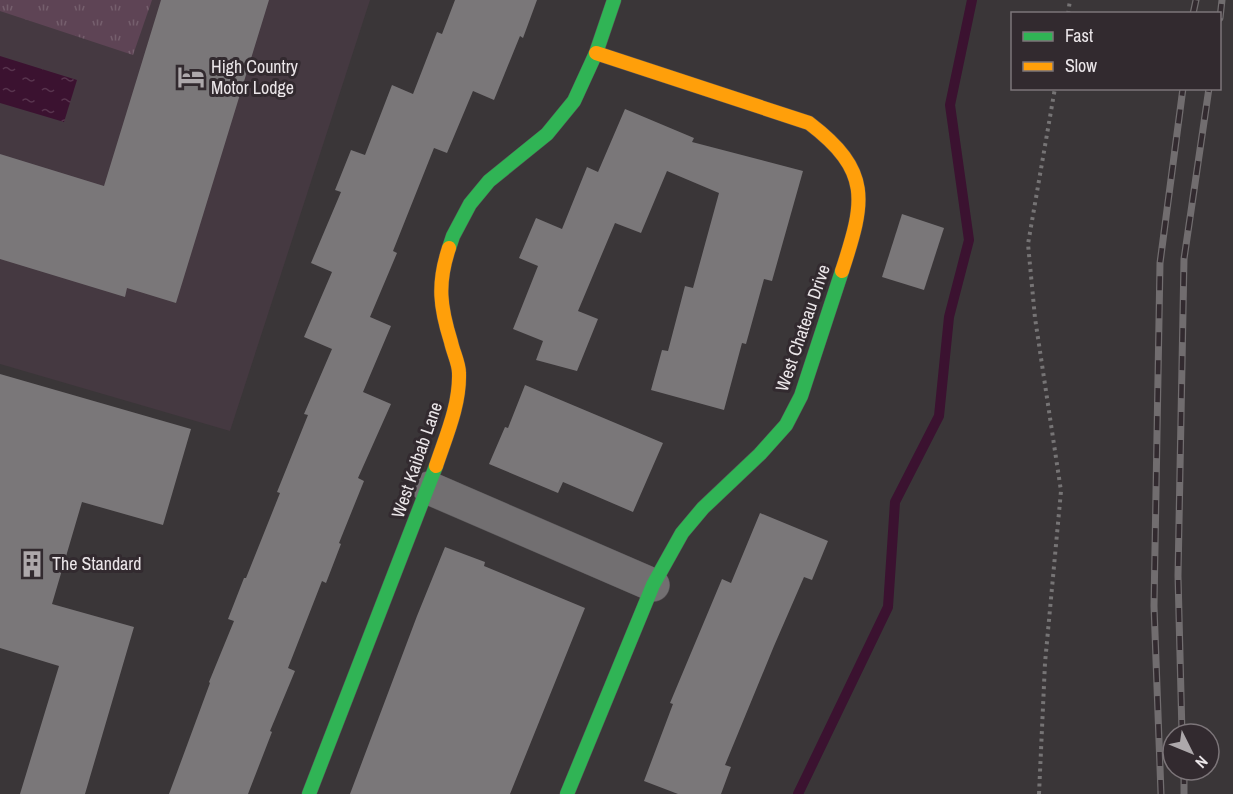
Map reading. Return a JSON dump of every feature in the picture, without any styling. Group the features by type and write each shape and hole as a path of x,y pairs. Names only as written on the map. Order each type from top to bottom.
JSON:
{"street":[{"name":"West Kaibab Lane","path":"309,794 429,488 457,403 459,371 444,319 440,294 442,269 453,236 470,204 489,181 547,134 574,101 596,53 614,0"},
{"name":"West Chateau Drive","path":"567,794 653,585 682,533 703,508 760,454 786,425 801,396 854,236 859,214 859,193 854,171 843,151 809,123 596,53"},
{"path":"429,488 653,585"}],"path":[{"path":"1039,794 1045,663 1061,491 1035,318 1028,244 1055,90"}],"shaded area":[{"path":"0,0 370,0 230,431 0,364"}],"green space":[{"path":"0,0 152,0 133,55 0,11"}],"water":[{"path":"0,56 77,80 64,122 0,103"}],"building":[{"name":"High Country Motor Lodge","path":"161,0 269,0 176,303 127,288 125,297 0,259 0,154 104,186"},
{"path":"455,0 537,0 523,38 520,36 494,100 473,91 447,153 434,148 393,251 397,253 370,317 391,326 363,392 391,404 358,478 364,481 326,583 322,581 288,668 295,671 270,731 272,732 248,794 169,794 209,682 234,621 228,619 280,493 277,492 308,415 304,414 332,349 304,337 332,272 311,263 341,192 335,190 351,150 365,155 392,85 413,94 437,32 442,34"},
{"path":"625,109 694,138 692,142 803,171 772,281 764,279 746,344 742,343 724,410 651,390 662,350 668,351 685,286 693,288 719,193 667,171 641,233 615,223 578,311 598,319 577,371 536,360 543,341 513,329 538,266 519,258 536,218 562,229 587,167 598,172"},
{"path":"902,214 944,228 924,290 882,277"},
{"name":"The Standard","path":"0,374 191,429 163,525 82,502 52,604 134,627 85,794 20,794 59,666 0,648"},
{"path":"525,385 663,443 633,512 563,482 558,493 489,464 505,427 508,428"},
{"path":"760,513 828,541 812,580 804,577 774,646 725,765 731,767 721,794 678,794 644,781 673,704 670,703 722,579 731,583"},
{"path":"445,547 485,562 484,566 585,608 510,794 350,794 417,616"}],"waterway":[{"path":"798,794 888,607 895,502 939,416 949,317 969,240 950,105 972,0"}],"railway":[{"path":"1193,12 1196,0"},
{"path":"1221,12 1222,0"},
{"path":"1161,794 1154,606 1160,263 1183,90"},
{"path":"1182,722 1178,576 1184,259 1209,90"},
{"path":"1184,782 1184,794"}],"traffic: fast":[{"path":"449,248 470,204 489,181 547,134 574,101 596,53 614,0"},
{"path":"567,794 653,585 682,533 703,508 760,454 786,425 801,396 842,271"},
{"path":"309,794 436,466"}],"traffic: slow":[{"path":"596,53 809,123 829,140 853,172 858,189 855,225 842,271"},
{"path":"436,466 452,420 459,385 458,365 444,318 441,295 441,284 449,248"}],"place":[{"name":"High Country Motor Lodge","path":"191,77"},
{"name":"The Standard","path":"32,564"}]}
